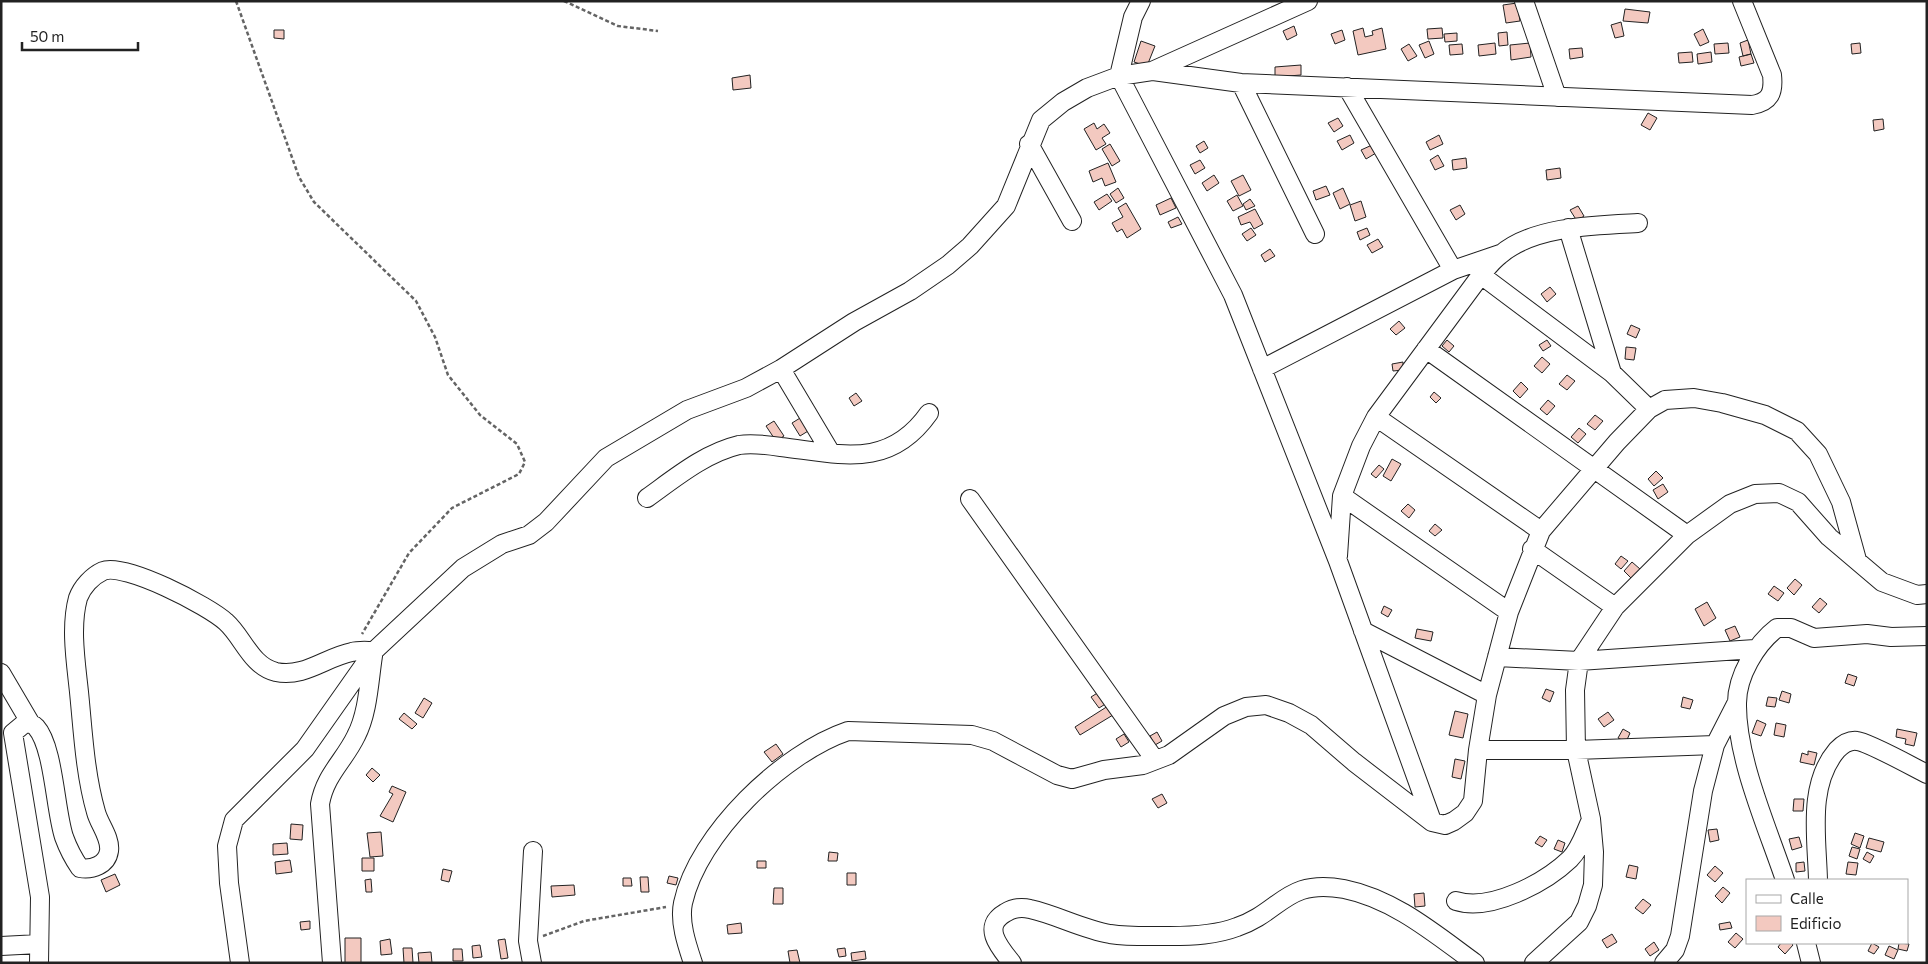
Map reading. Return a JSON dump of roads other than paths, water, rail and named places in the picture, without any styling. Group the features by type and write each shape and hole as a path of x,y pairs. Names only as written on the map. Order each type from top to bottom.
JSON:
{"street":[{"path":"1141,1 1133,17 1119,76 1233,295 1338,562 1432,822"},
{"path":"240,963 230,893 227,846 234,820 305,750 374,651 463,568 502,544 529,535 546,522 606,458 687,410 746,388 781,369 854,322 910,291 948,265 970,246 1006,206 1018,180 1029,144 1041,120 1063,102 1087,88 1119,76 1152,71 1308,1"},
{"path":"1524,1 1556,97"},
{"path":"1152,71 1240,82 1752,105 1763,103 1770,97 1773,86 1772,76 1742,1"},
{"path":"1240,82 1315,234"},
{"path":"1347,87 1452,270"},
{"path":"1029,144 1072,221"},
{"path":"1262,369 1452,270 1500,254 1532,237 1568,228 1638,223"},
{"path":"1568,228 1612,373"},
{"path":"1338,562 1342,496 1360,446 1376,417 1481,275 1500,254"},
{"path":"1481,275 1612,373 1649,410"},
{"path":"1426,349 1687,535"},
{"path":"781,369 831,453"},
{"path":"693,963 687,944 683,904 695,871 717,830 783,767 832,736 848,731 972,735 993,741 1057,776 1072,779 1104,770 1143,764 1155,760 1169,754 1224,716 1246,707 1266,705 1289,713 1311,725 1354,762 1432,822 1445,825 1454,821 1465,813 1473,801 1478,750 1487,695 1509,612 1532,549 1541,531 1616,442 1649,410 1666,400 1694,398 1722,403 1765,415 1797,431 1818,454 1841,502 1857,560"},
{"path":"647,498 687,470 720,452 741,445 772,446 855,456 897,444 919,426 929,413"},
{"path":"1376,417 1541,531"},
{"path":"1534,963 1567,935 1579,922 1587,906 1592,885 1594,852 1591,820 1576,750 1575,690 1579,661 1615,607 1687,535 1730,504 1755,494 1779,493 1798,502 1829,537 1882,582 1917,595 1927,594"},
{"path":"1342,496 1509,612"},
{"path":"970,498 1155,760"},
{"path":"1532,549 1615,607"},
{"path":"1,673 31,724 42,737 64,836 73,858 80,868 88,869 96,867 104,861 109,854 110,846 96,813 84,743 75,654 76,609 79,596 93,578 105,570 116,570 168,587 200,603 227,622 253,657 265,667 275,672 298,671 320,665 351,652 374,651"},
{"path":"1664,963 1675,950 1680,936 1702,791 1715,745 1737,702 1744,675 1755,649 1764,638 1777,628 1791,628 1814,638 1867,634 1891,637 1927,636"},
{"path":"1363,631 1487,695"},
{"path":"1498,657 1579,661 1755,649"},
{"path":"332,963 320,804 323,788 356,736 363,715 374,651"},
{"path":"1737,702 1741,741 1751,780 1785,879"},
{"path":"31,724 25,723 18,726 13,733 13,740 40,897 39,963"},
{"path":"1818,879 1816,806 1820,778 1831,757 1843,744 1857,741 1927,774"},
{"path":"1478,750 1576,750 1715,745"},
{"path":"1456,901 1465,904 1481,904 1522,891 1556,871 1580,847 1591,820"},
{"path":"532,963 528,941 534,851"},
{"path":"1012,963 996,943 992,932 996,921 1004,913 1016,908 1030,908 1072,924 1109,934 1136,936 1202,935 1239,927 1299,890 1320,888 1344,889 1376,899 1408,915 1475,963"},
{"path":"1,946 39,944"},
{"path":"1806,944 1811,963"},
{"path":"1818,963 1819,944"}]}
